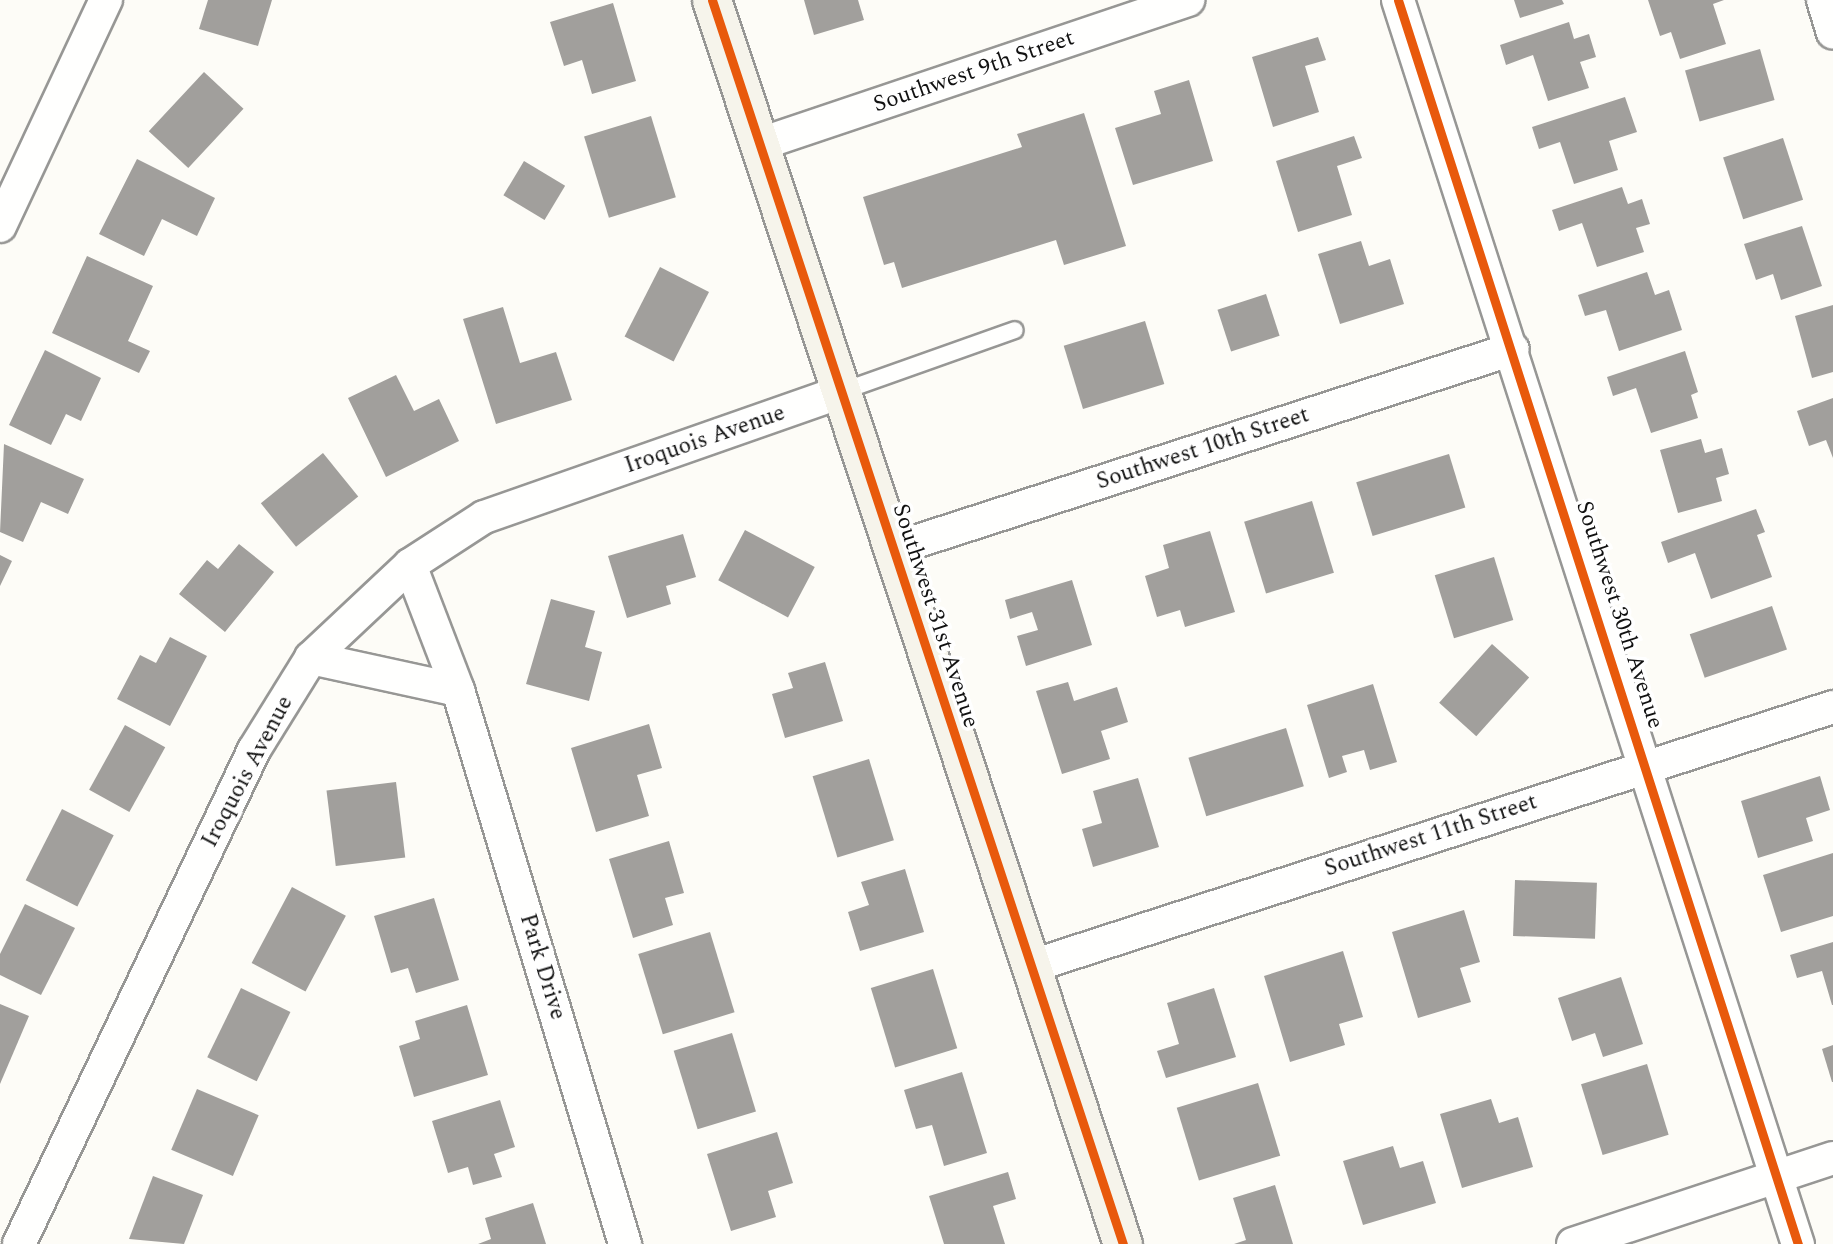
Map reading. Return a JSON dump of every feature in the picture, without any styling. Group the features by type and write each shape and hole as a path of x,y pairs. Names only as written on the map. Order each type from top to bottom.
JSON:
{"main road":[{"name":"Southwest 31st Avenue","path":"712,0 843,391 1029,967 1123,1244"}],"street":[{"path":"0,226 106,0"},
{"name":"Southwest 9th Street","path":"760,144 1188,0"},
{"name":"Southwest 30th Avenue","path":"1398,0 1648,766 1798,1244"},
{"path":"1823,0 1833,32"},
{"name":"Southwest 10th Street","path":"893,549 1513,349"},
{"name":"Iroquois Avenue","path":"19,1244 254,750 311,658 410,565 484,517 843,391"},
{"name":"Park Drive","path":"410,565 458,691 625,1244"},
{"path":"311,658 458,691"},
{"name":"Southwest 11th Street","path":"1029,967 1833,707"},
{"path":"1573,1244 1833,1158"}],"lane":[{"path":"843,391 1015,330"}],"building":[{"path":"208,0 272,0 258,46 199,29"},
{"path":"804,0 858,0 864,20 814,35"},
{"path":"1514,0 1562,0 1564,4 1520,18"},
{"path":"1648,0 1724,0 1713,4 1726,44 1680,59 1671,32 1660,36"},
{"path":"613,3 636,81 592,94 582,60 564,66 550,22"},
{"path":"1569,22 1574,39 1589,34 1596,57 1580,62 1589,88 1548,101 1533,55 1506,65 1500,45"},
{"path":"1318,37 1326,60 1305,66 1319,112 1273,127 1252,57"},
{"path":"1760,49 1775,100 1700,121 1685,70"},
{"path":"204,72 243,109 188,168 149,131"},
{"path":"1189,80 1213,161 1133,185 1115,128 1161,114 1154,91"},
{"path":"1625,97 1637,132 1609,141 1618,170 1574,184 1560,142 1539,149 1532,127"},
{"path":"1084,113 1126,246 1064,265 1056,240 902,288 894,262 884,265 863,197 1022,147 1017,134"},
{"path":"651,116 676,197 609,218 584,136"},
{"path":"1354,136 1362,158 1337,166 1352,215 1298,232 1276,161"},
{"path":"1783,138 1803,200 1743,219 1723,157"},
{"path":"137,159 215,198 197,236 162,219 144,256 99,234"},
{"path":"524,161 565,186 545,220 503,195"},
{"path":"1622,187 1628,204 1642,199 1650,224 1636,228 1644,252 1597,267 1582,223 1559,231 1552,210"},
{"path":"1802,226 1822,286 1781,300 1773,274 1756,280 1744,244"},
{"path":"1361,241 1369,266 1390,259 1404,304 1340,324 1318,254"},
{"path":"87,256 153,286 128,341 150,351 139,373 52,333"},
{"path":"660,267 709,292 674,361 625,336"},
{"path":"1647,272 1655,295 1669,290 1682,330 1619,351 1606,310 1585,316 1578,295"},
{"path":"1266,294 1280,336 1231,352 1217,310"},
{"path":"1833,305 1833,372 1812,378 1795,316"},
{"path":"503,307 520,363 556,352 572,400 496,424 463,319"},
{"path":"1145,321 1164,384 1083,409 1064,346"},
{"path":"45,350 101,378 81,421 66,414 51,445 9,425"},
{"path":"1685,351 1698,392 1691,395 1698,418 1651,433 1636,388 1613,396 1607,377"},
{"path":"396,375 414,411 439,399 459,441 386,477 348,398"},
{"path":"1833,398 1833,458 1826,440 1809,446 1797,411"},
{"path":"1701,439 1705,453 1722,448 1729,474 1716,478 1722,501 1678,513 1660,450"},
{"path":"4,444 84,479 68,514 41,502 23,542 0,532"},
{"path":"323,453 358,497 296,547 261,503"},
{"path":"1449,454 1465,508 1373,536 1356,482"},
{"path":"1312,501 1334,573 1266,593 1244,522"},
{"path":"1756,509 1765,532 1757,535 1772,577 1711,599 1695,553 1668,563 1661,542"},
{"path":"745,530 815,567 788,617 718,580"},
{"path":"1210,531 1235,612 1185,627 1180,610 1157,617 1145,576 1169,568 1163,545"},
{"path":"683,534 696,577 666,586 671,604 627,618 608,556"},
{"path":"239,544 274,572 225,632 179,594 207,560 218,569"},
{"path":"0,555 12,561 0,586"},
{"path":"1494,557 1513,620 1454,638 1435,575"},
{"path":"1072,580 1092,645 1026,666 1017,636 1038,630 1032,612 1010,619 1005,600"},
{"path":"551,599 595,611 585,647 602,652 589,701 526,684"},
{"path":"1772,606 1787,649 1705,678 1690,634"},
{"path":"170,637 207,656 170,726 117,699 140,655 156,663"},
{"path":"1492,644 1529,677 1476,736 1439,703"},
{"path":"825,662 843,721 785,738 772,694 793,688 788,673"},
{"path":"1068,682 1074,701 1117,687 1128,722 1101,731 1110,759 1062,774 1036,691"},
{"path":"1373,684 1397,762 1370,770 1364,750 1342,756 1347,772 1329,778 1307,705"},
{"path":"649,724 662,768 637,775 649,816 596,832 571,748"},
{"path":"125,725 165,747 129,812 89,790"},
{"path":"1286,728 1304,786 1206,816 1188,758"},
{"path":"869,759 894,840 837,858 813,776"},
{"path":"1820,776 1830,810 1806,818 1813,841 1758,858 1741,801"},
{"path":"1138,778 1159,847 1093,867 1082,829 1102,823 1093,791"},
{"path":"396,782 405,857 336,866 327,791"},
{"path":"62,809 114,835 77,907 26,880"},
{"path":"669,841 684,893 665,898 673,925 633,938 609,859"},
{"path":"1833,853 1833,916 1781,932 1763,875"},
{"path":"905,869 924,932 860,951 848,912 869,905 861,882"},
{"path":"1515,880 1597,883 1595,939 1513,936"},
{"path":"292,887 346,916 305,992 252,963"},
{"path":"434,898 459,980 416,993 408,968 391,973 374,916"},
{"path":"25,904 75,928 41,995 0,975 0,954"},
{"path":"1464,910 1480,962 1460,968 1471,1002 1418,1018 1392,932"},
{"path":"710,932 735,1012 663,1034 638,954"},
{"path":"1833,942 1832,1005 1822,971 1797,978 1790,955"},
{"path":"1343,951 1363,1017 1339,1024 1345,1045 1290,1062 1264,976"},
{"path":"933,969 957,1048 895,1067 871,988"},
{"path":"1621,977 1643,1044 1603,1057 1595,1033 1572,1041 1558,998"},
{"path":"241,988 290,1012 257,1081 207,1057"},
{"path":"1214,988 1236,1057 1166,1078 1157,1051 1179,1044 1167,1003"},
{"path":"0,1004 29,1016 0,1084"},
{"path":"467,1005 488,1075 414,1097 399,1046 420,1039 415,1021"},
{"path":"732,1033 756,1111 698,1129 674,1051"},
{"path":"1833,1045 1833,1082 1832,1082 1822,1049"},
{"path":"1647,1064 1669,1135 1603,1155 1581,1084"},
{"path":"962,1072 987,1153 944,1166 932,1125 916,1129 904,1090"},
{"path":"1258,1083 1280,1156 1199,1181 1177,1108"},
{"path":"197,1089 259,1115 233,1176 171,1150"},
{"path":"1491,1099 1499,1123 1518,1117 1533,1167 1462,1188 1440,1114"},
{"path":"500,1100 515,1147 494,1154 502,1177 473,1185 468,1167 448,1173 432,1121"},
{"path":"777,1132 793,1183 768,1191 776,1217 731,1231 707,1154"},
{"path":"1393,1146 1400,1168 1423,1161 1436,1203 1363,1225 1343,1161"},
{"path":"1008,1172 1016,1199 993,1206 1005,1244 944,1244 929,1196"},
{"path":"153,1176 203,1195 184,1244 129,1239"},
{"path":"1275,1185 1293,1244 1234,1244 1246,1240 1233,1198"},
{"path":"533,1203 546,1244 478,1244 491,1239 485,1218"}],"cycle path":[{"path":"712,0 1123,1244"},
{"path":"1398,0 1798,1244"}]}
